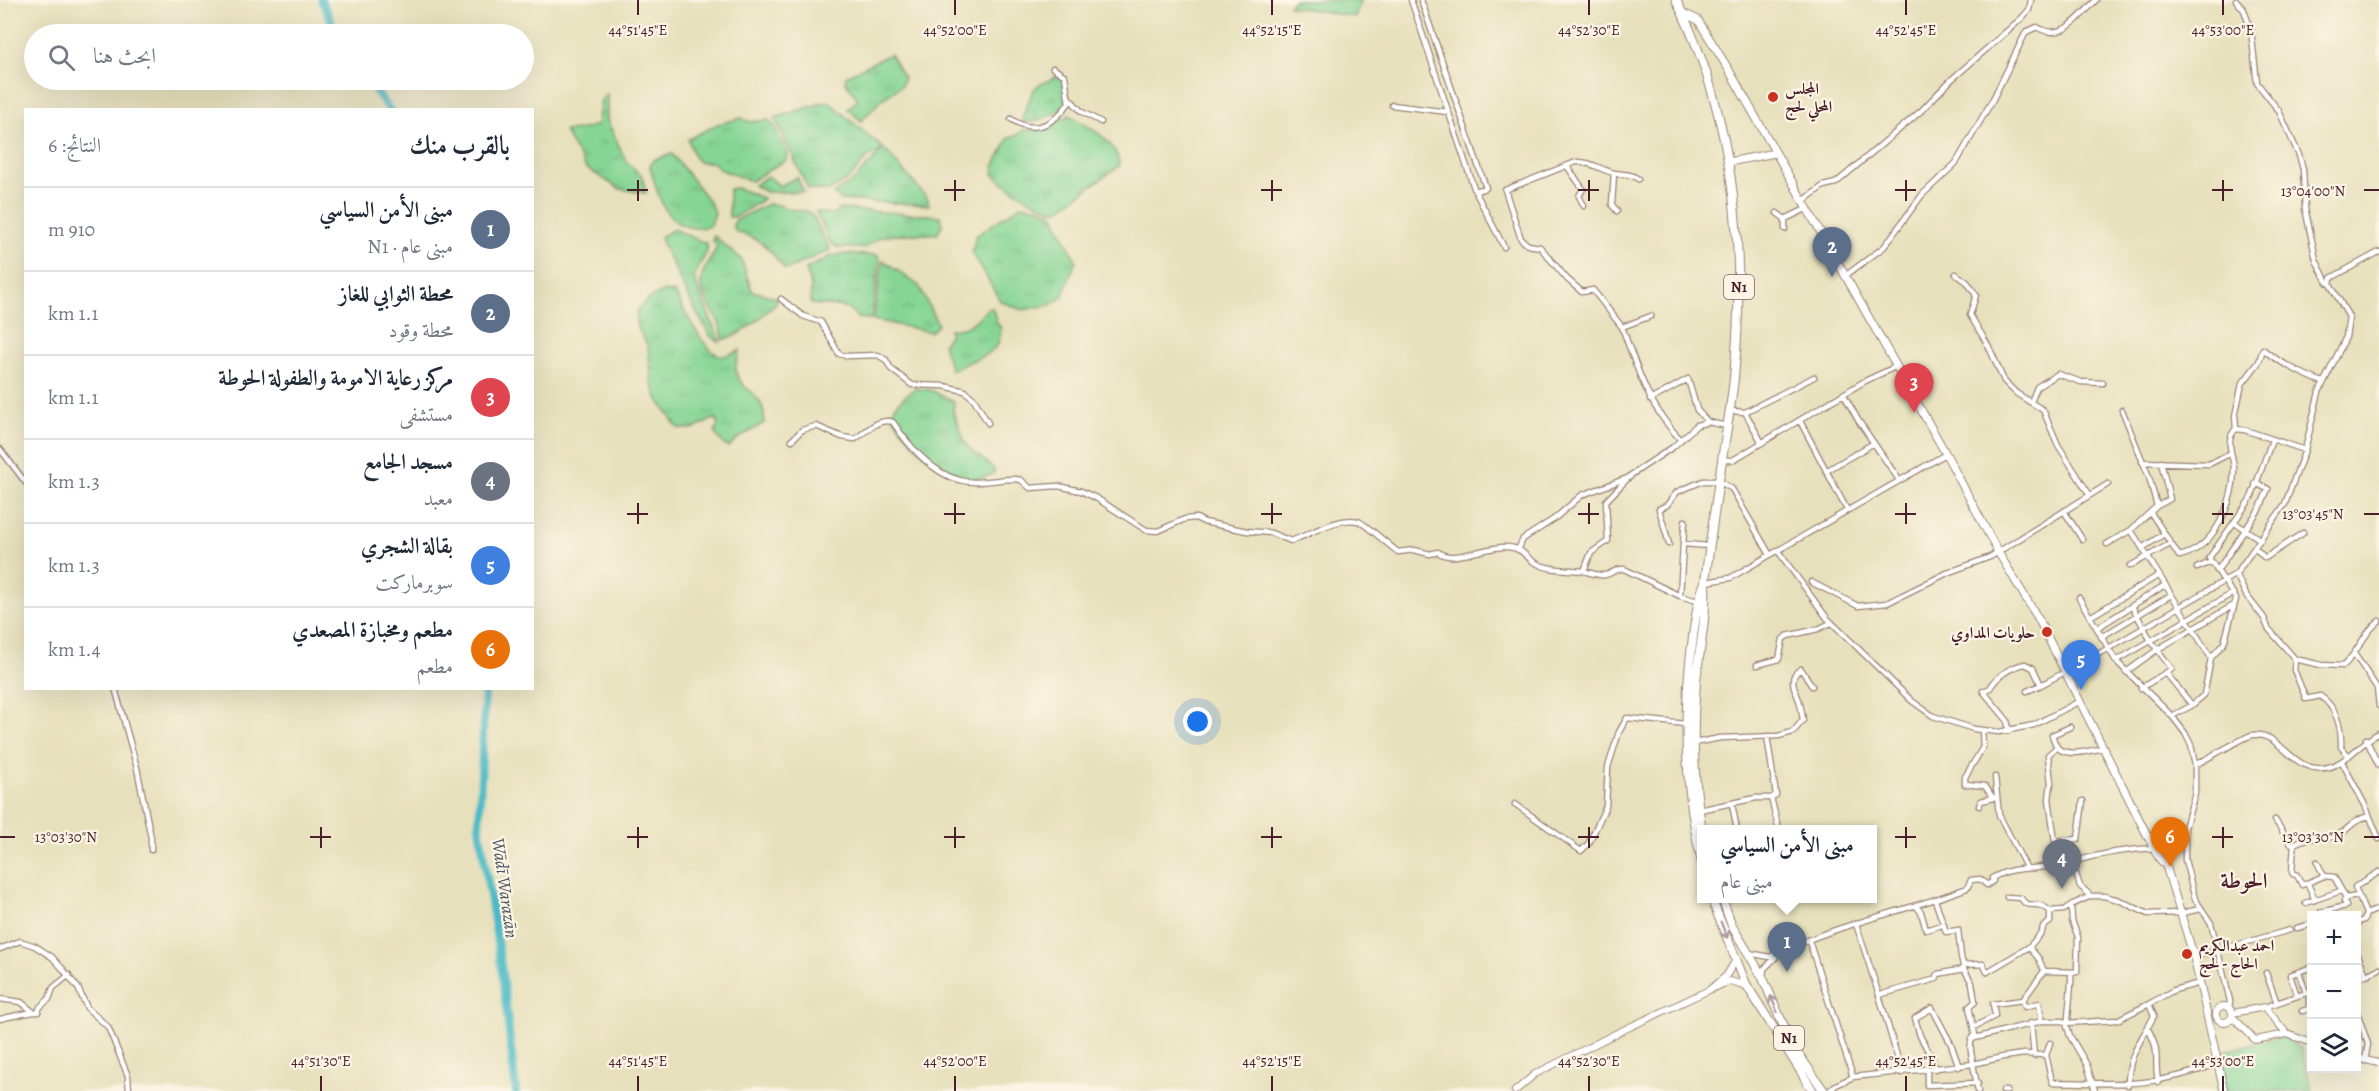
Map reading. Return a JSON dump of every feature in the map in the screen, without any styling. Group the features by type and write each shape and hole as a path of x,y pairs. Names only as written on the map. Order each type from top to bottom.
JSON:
{"highway":[{"name":"N1","path":"1676,0 1714,96 1729,162 1738,248 1738,336 1705,582 1706,600 1696,680 1694,743 1701,825"},
{"name":"N1","path":"1697,839 1689,793 1686,724 1688,680 1698,601 1705,582"},
{"name":"N1","path":"1713,903 1748,987 1813,1091"},
{"path":"1724,903 1732,926 1749,953"},
{"path":"1736,960 1736,953 1740,949 1745,949 1749,953"},
{"name":"N1","path":"1749,953 1792,1045 1824,1091"},
{"path":"1748,987 1758,989 1763,979"}],"main road":[{"path":"1683,13 1698,20 1946,454 1998,552 2039,620 2078,702 2168,870 2194,957 2224,1091"},
{"path":"1729,162 1775,153"}],"street":[{"path":"1411,0 1475,190 1504,247"},
{"path":"1421,0 1486,188 1475,190"},
{"path":"1785,219 1804,205 1823,186 1836,183 1921,111 1951,80 2022,18 2029,10 2031,0"},
{"path":"1845,276 1884,247 1922,195 1956,163 1993,99 2026,32 2037,27 2054,32 2064,30 2075,23 2096,0"},
{"path":"2027,691 2042,686 2236,574 2285,504 2305,450 2323,382 2349,327 2346,309 2330,284 2326,282 2316,260 2305,208 2303,169 2299,155 2279,111 2257,83 2251,30 2244,10 2236,0"},
{"path":"1011,119 1021,126 1032,128 1044,124 1065,109 1069,98 1065,76 1053,68"},
{"path":"1069,98 1082,112 1101,122"},
{"path":"1392,105 1448,112"},
{"path":"1638,179 1633,174 1601,170 1587,161 1576,162 1505,190 1521,239 1528,244 1540,247 1567,279 1582,292 1593,290 1622,327 1650,400 1663,421 1681,440"},
{"path":"1567,166 1583,189 1580,196 1584,206"},
{"path":"1614,173 1612,205 1617,211"},
{"path":"1777,213 1785,219"},
{"path":"1785,219 1785,229"},
{"path":"2330,284 2331,278 2336,274 2379,252"},
{"path":"1956,274 1967,282 1976,295 1970,315 1989,347 2004,381 2016,393 2043,410 2058,445 2089,494"},
{"path":"781,298 803,316 821,322 839,354 846,356 878,355 912,386 944,386 965,391 978,405 988,423"},
{"path":"1622,327 1651,316"},
{"path":"2151,513 2179,556 2201,546 2210,538 2223,516 2234,468 2229,442 2236,429 2235,416 2242,384 2259,362 2263,349 2301,373 2323,382"},
{"path":"1722,460 1733,460 1895,366"},
{"path":"2031,402 2037,387 2058,374 2081,382 2103,383"},
{"path":"1729,411 1745,412 1814,377"},
{"path":"1650,400 1688,379 1697,410 1708,422"},
{"path":"1844,395 1858,420 1899,480"},
{"path":"2122,410 2157,506"},
{"path":"1745,412 1762,443"},
{"path":"792,440 802,430 816,426 842,437 855,439 881,421 887,420 894,422 904,440 935,468 957,480 970,482 1015,479 1021,480 1030,488 1058,486 1081,491 1146,530 1158,531 1185,519 1196,518 1204,522 1247,531 1271,533 1291,541 1348,520 1359,521 1398,552 1414,550 1454,556 1487,548 1507,547 1524,551 1538,564 1546,567 1584,571 1602,576 1609,575 1618,568 1624,569 1680,596 1698,601"},
{"path":"1800,421 1847,510"},
{"path":"1584,571 1591,553 1608,541 1606,501 1639,468 1681,440 1697,425 1708,422 1727,426"},
{"path":"2236,429 2258,433 2272,440 2305,450"},
{"path":"2197,568 2210,560 2251,498 2272,440"},
{"path":"1826,471 1874,443"},
{"path":"0,449 24,480"},
{"path":"2142,462 2209,464 2231,453"},
{"path":"1705,582 1730,578 1946,454"},
{"path":"2107,544 2131,530 2157,506 2170,499 2161,462"},
{"path":"1518,549 1523,539 1554,519 1582,495 1630,477"},
{"path":"1669,544 1670,539 1659,509 1667,505 1677,492 1703,481 1719,481 1731,489 1770,555"},
{"path":"2217,571 2260,508 2268,489 2255,483"},
{"path":"1811,582 1858,606 1887,603 1947,573 1998,552 2108,484"},
{"path":"2064,511 2082,539"},
{"path":"1680,596 1685,521"},
{"path":"2235,522 2261,540"},
{"path":"2131,530 2211,658"},
{"path":"2255,548 2265,558 2303,533"},
{"path":"2142,548 2164,534"},
{"path":"1683,544 1710,546"},
{"path":"2130,566 2170,544"},
{"path":"2172,716 2204,695 2211,658 2224,644 2236,599 2226,580 2217,571 2201,546"},
{"path":"1778,551 1832,623 1912,701 1933,716 1982,730 2009,731 2034,725 2078,702"},
{"path":"2236,574 2246,595 2264,618 2268,628 2295,659 2321,665 2343,666 2355,655 2369,629 2379,621"},
{"path":"2090,617 2158,575"},
{"path":"2097,628 2165,585"},
{"path":"2116,661 2233,593"},
{"path":"2101,637 2171,595"},
{"path":"2079,598 2116,661 2172,716 2191,745 2195,765 2195,793 2185,828 2184,852 2190,886 2200,909 2211,923 2230,1001 2231,1011 2227,1022"},
{"path":"2126,672 2158,649 2234,605"},
{"path":"2132,606 2151,641 2172,669 2141,688"},
{"path":"1757,665 1779,659 1784,639 1787,636 1832,623"},
{"path":"2355,655 2377,688 2379,706"},
{"path":"2295,659 2294,670 2306,699 2320,696 2331,706 2342,734 2341,747 2349,756"},
{"path":"2009,731 2007,720 1983,691 1990,688 1993,680 2010,669 2025,664 2033,668 2042,686"},
{"path":"1694,743 1720,738 1767,736 1793,732 1803,720 1794,689 1795,672 1801,669 1812,686"},
{"path":"2166,673 2192,705"},
{"path":"116,690 136,768 151,838 151,850"},
{"path":"1515,804 1581,851 1589,843 1606,806 1608,767 1618,732 1627,718 1686,724"},
{"path":"2056,747 2052,735 2070,727"},
{"path":"1982,730 1983,747 1965,777 1965,784 1985,786 1995,798"},
{"path":"2195,765 2253,735 2267,737 2279,744 2297,761 2316,768 2342,762 2366,739 2379,733"},
{"path":"1699,810 1756,798 1771,798 1776,795 1767,736"},
{"path":"2366,739 2379,766"},
{"path":"2056,747 2073,752 2104,748"},
{"path":"2056,747 2048,755 2049,799 2055,841 2078,839 2083,801"},
{"path":"2342,762 2365,805 2379,839"},
{"path":"1995,777 1995,798 2002,822 2026,867"},
{"path":"1771,798 1778,825"},
{"path":"1979,806 1981,801 1995,798"},
{"path":"1732,804 1736,825"},
{"path":"2275,820 2290,843 2294,844 2316,836 2337,835 2355,820 2369,816"},
{"path":"2294,844 2292,872 2297,875 2302,885 2324,876 2336,878 2346,898 2344,901 2346,906 2328,911 2326,896"},
{"path":"1749,953 1770,957 1856,924 1967,888 1966,885 1971,880 1980,879 1987,885 1993,881 1992,878 2004,872 2026,867 2047,866 2066,860 2072,862 2116,851 2156,848"},
{"path":"2072,862 2080,886 2091,896"},
{"path":"2317,862 2324,876"},
{"path":"2361,921 2364,920 2366,914 2358,896 2357,884 2373,878 2373,874 2379,872"},
{"path":"2308,884 2315,900"},
{"path":"2305,903 2341,891"},
{"path":"2007,897 2020,898 2022,902 2030,906 2041,905 2050,911 2064,910 2091,896 2104,896 2119,900 2148,914 2182,913 2200,909"},
{"path":"2346,898 2358,896"},
{"path":"1935,900 1946,932 1958,930 1963,967 1972,983 1975,1002 1969,1007 1975,1035 1971,1039 1978,1091"},
{"path":"2044,971 2077,972 2078,937 2072,921 2071,905"},
{"path":"1916,906 1921,912 1926,930 1944,924"},
{"path":"2366,914 2379,909"},
{"path":"1879,995 1936,979 1938,974 1963,967 1983,964 1986,972 2029,947 2042,932 2043,927 2050,922 2050,911"},
{"path":"1856,924 1902,1073"},
{"path":"2297,928 2307,925"},
{"path":"2194,957 2290,930"},
{"path":"1809,941 1853,1077"},
{"path":"0,950 20,942 35,946 52,957 69,975 87,1008 102,1021 111,1034 128,1076 129,1091"},
{"path":"2029,947 2039,959 2044,971"},
{"path":"1763,979 1767,965 1786,949"},
{"path":"1709,990 1726,976 1736,960"},
{"path":"2361,962 2366,975"},
{"path":"2283,977 2307,969"},
{"path":"2361,976 2379,969"},
{"path":"1974,1027 1995,1016 1993,1004 2023,1000 2044,971"},
{"path":"2071,972 2067,1023 2070,1036 2087,1065 2094,1088"},
{"path":"2299,972 2307,988"},
{"path":"2266,973 2277,1003"},
{"path":"0,999 21,1002 32,1011 38,1012 49,999 53,988 69,975"},
{"path":"2290,975 2297,996"},
{"path":"1515,1091 1544,1070 1709,990 1730,981 1748,987"},
{"path":"1971,1039 2042,1021 2067,1023 2117,1020 2174,990 2200,983"},
{"path":"2207,1011 2220,1007 2231,1011 2265,1007 2307,993"},
{"path":"2023,1000 2025,1007 2039,1004 2042,1021"},
{"path":"2128,1085 2128,1067 2134,1051 2154,1016 2149,1004"},
{"path":"2220,1007 2216,1012 2217,1018 2227,1022"},
{"path":"2265,1007 2287,1034"},
{"path":"1935,1069 1932,1058 1920,1036 1915,1018 1932,1008 1951,1044 1959,1067"},
{"path":"2302,1011 2307,1010"},
{"path":"0,1019 18,1017 32,1011"},
{"path":"2359,1019 2368,1044 2365,1061"},
{"path":"2210,1026 2235,1020 2255,1040 2287,1034 2307,1041"},
{"path":"2031,1023 2034,1056"},
{"path":"2148,1029 2156,1042 2158,1062 2155,1072 2156,1091"},
{"path":"2050,1043 2046,1055 2052,1082 2094,1088 2156,1082 2186,1076 2217,1064"},
{"path":"1828,1091 1853,1077 1959,1067 2024,1054 2046,1055"},
{"path":"2361,1060 2379,1063"},
{"path":"1927,1070 1927,1085 1978,1083"},
{"path":"1955,1084 1955,1091"}],"green space":[{"path":"1293,0 1361,0 1355,17 1289,6"},
{"path":"890,54 904,78 901,86 881,100 861,121 848,109 858,99 845,81 846,76"},
{"path":"1059,75 1062,77 1067,96 1063,107 1044,118 1024,122 1022,117 1033,91 1037,86"},
{"path":"607,94 607,120 626,161 642,176 646,193 620,189 586,168 564,131 580,130 597,125 601,100"},
{"path":"828,101 884,149 928,199 929,205 842,200 833,194 852,182 883,150 867,158 848,180 829,191 808,189 775,118"},
{"path":"1069,115 1108,142 1118,157 1119,166 1058,210 1053,210 1007,185 993,174 994,167 1009,137 1018,135 1023,130 1048,127"},
{"path":"741,118 750,122 768,120 774,125 788,154 786,160 751,181 719,169 713,162 699,162 694,156 688,139 718,124"},
{"path":"672,154 709,201 715,213 710,226 695,228 684,226 674,221 667,212 657,191 650,166 654,160"},
{"path":"768,176 780,186 797,177 804,192 765,192 754,185"},
{"path":"737,188 763,198 735,217 729,217 729,189"},
{"path":"768,204 806,211 813,216 830,250 785,270 765,245 736,232 733,225 736,220"},
{"path":"1021,205 1040,208 1053,214 1076,261 1062,297 1050,305 1022,310 1000,301 972,252 976,236"},
{"path":"839,209 940,216 943,224 937,234 880,237 864,248 839,248 831,244 816,212 833,214"},
{"path":"674,229 707,244 707,252 694,279 720,342 711,337 664,248 660,237"},
{"path":"714,236 741,259 752,291 778,298 776,303 752,325 739,334 723,340 719,323 701,286 702,276 717,245 712,240"},
{"path":"878,255 880,260 871,319 857,318 849,309 843,307 810,303 811,286 806,269 831,256"},
{"path":"883,260 919,286 938,325 930,332 873,320"},
{"path":"664,291 675,293 695,329 716,354 724,356 740,350 736,364 737,376 757,398 764,413 764,423 737,439 729,447 724,445 715,433 718,424 716,418 695,428 678,428 658,400 652,383 648,346 636,325 637,310 649,299"},
{"path":"988,308 992,308 1001,328 999,342 987,354 951,370 943,344 950,334 949,329 967,326"},
{"path":"916,388 933,391 954,402 953,412 965,442 994,469 994,473 979,479 964,478 949,472 935,463 909,438 891,413 902,399"},
{"path":"2285,1035 2301,1048 2313,1091 2227,1091 2217,1053"}],"waterway":[{"name":"Wādī Warazān","path":"321,0 333,24"},
{"name":"Wādī Warazān","path":"375,90 388,108"},
{"name":"Wādī Warazān","path":"485,690 479,826 502,972 516,1091"}],"place":[{"name":"المجلس المحلي لحج","path":"1773,97"},
{"name":"محطة الثوابي للغاز","path":"1832,277"},
{"name":"مركز رعاية الامومة والطفولة الحوطة","path":"1914,413"},
{"name":"حلويات المداوي","path":"2047,632"},
{"name":"بقالة الشجري","path":"2081,690"},
{"name":"مطعم ومخبازة المصعدي","path":"2170,867"},
{"name":"مسجد الجامع","path":"2062,889"},
{"name":"احمد عبدالكريم الحاج - لحج","path":"2187,954"},
{"name":"مبنى الأمن السياسي","path":"1787,972"}],"district":[{"name":"الحوطة","path":"2244,880"}]}
